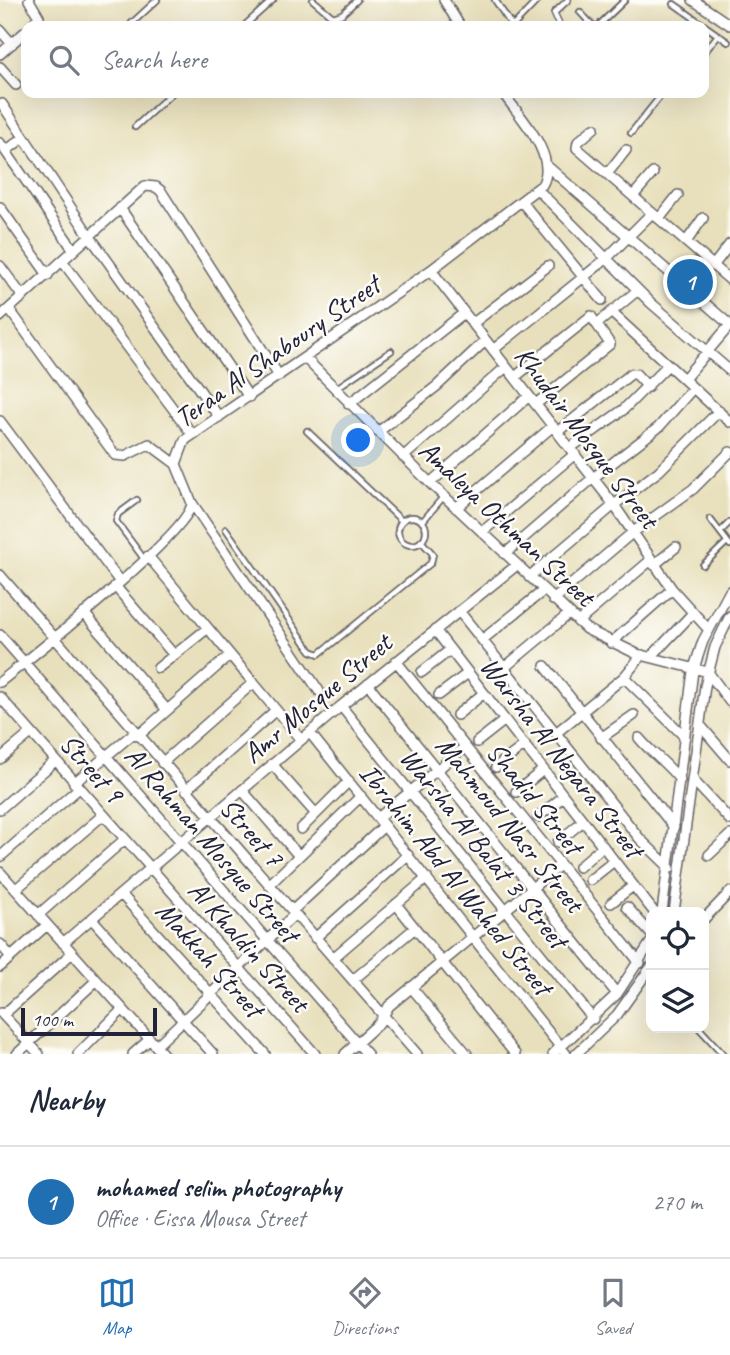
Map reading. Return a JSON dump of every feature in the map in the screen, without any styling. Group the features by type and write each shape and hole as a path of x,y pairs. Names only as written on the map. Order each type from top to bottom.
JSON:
{"street":[{"path":"29,0 38,15 34,21"},
{"path":"444,0 457,21"},
{"path":"693,0 730,24"},
{"path":"0,30 12,44"},
{"path":"0,54 21,36"},
{"path":"0,67 16,85"},
{"path":"506,98 542,151 547,166 730,325 684,379"},
{"path":"2,104 89,235 219,417"},
{"path":"594,128 578,142 577,148 730,280"},
{"path":"24,137 3,147 73,249"},
{"path":"607,174 626,150"},
{"name":"Teraa Al Shaboury Street","path":"319,691 192,503 176,464 180,447 192,435 431,270 537,189 546,178 547,166"},
{"path":"633,196 653,173"},
{"path":"0,317 145,186 156,187 279,376"},
{"path":"537,189 638,290 730,371"},
{"path":"493,350 606,259 678,195"},
{"path":"521,201 602,300"},
{"path":"0,207 48,275"},
{"path":"120,208 250,397"},
{"path":"686,242 703,218"},
{"path":"713,266 730,244"},
{"path":"63,262 192,435"},
{"path":"0,266 23,297"},
{"path":"472,324 548,266"},
{"name":"Khudair Mosque Street","path":"431,270 614,505 672,589 709,630"},
{"path":"515,377 594,320 611,312 638,290"},
{"path":"9,309 115,455 124,456 149,444 176,464"},
{"path":"611,312 730,422"},
{"path":"349,404 464,313"},
{"path":"430,483 533,400 608,346 609,341 594,320"},
{"path":"378,432 437,386 485,341"},
{"name":"Amaleya Othman Street","path":"305,358 403,457 578,622 611,643 647,656 708,671"},
{"path":"482,532 648,387 668,365"},
{"path":"403,457 506,367"},
{"path":"456,508 631,373 636,374 648,387"},
{"path":"505,554 593,478 659,427 693,388"},
{"path":"529,577 673,459 719,411"},
{"path":"0,421 118,584 174,655"},
{"path":"554,600 632,533 693,489 730,452"},
{"path":"0,682 118,584 186,517 192,503"},
{"path":"578,622 652,562 676,547"},
{"path":"146,557 301,740"},
{"name":"Amr Mosque Street","path":"64,943 341,706 517,565"},
{"name":"Street 7","path":"0,575 417,1054"},
{"path":"611,643 672,589"},
{"path":"482,640 543,591"},
{"path":"663,907 694,668 709,630 730,591"},
{"path":"459,611 640,839 670,868"},
{"path":"84,613 167,710"},
{"path":"504,668 569,614"},
{"path":"556,733 624,677 692,614"},
{"path":"675,907 708,671 730,616"},
{"path":"158,668 208,628"},
{"name":"Warsha Al Negara Street","path":"435,630 650,907"},
{"path":"722,631 730,641"},
{"name":"Al Rahman Mosque Street","path":"0,635 367,1054"},
{"path":"422,672 450,650"},
{"path":"0,857 106,756 167,710 230,655"},
{"name":"Shadid Street","path":"396,661 639,963"},
{"path":"545,666 674,827"},
{"path":"708,671 730,702"},
{"path":"439,695 468,673"},
{"path":"624,677 685,737"},
{"path":"162,763 253,683"},
{"name":"Mahmoud Nasr Street","path":"368,684 617,993"},
{"path":"457,715 484,693"},
{"name":"Street 9","path":"0,697 149,869"},
{"name":"Warsha Al Balat 3 Street","path":"341,706 593,1019"},
{"path":"186,790 276,710"},
{"path":"601,738 634,715"},
{"path":"477,741 505,720"},
{"path":"700,725 730,760"},
{"path":"0,759 31,733"},
{"name":"Ibrahim Abd Al Wahed Street","path":"310,733 563,1050"},
{"path":"639,738 653,754 664,758 680,779"},
{"path":"496,767 525,746"},
{"path":"133,1054 183,1021 267,940 410,792 465,747"},
{"path":"0,809 55,761"},
{"path":"272,764 316,814"},
{"path":"516,792 543,770"},
{"path":"693,780 730,820"},
{"path":"300,829 349,781"},
{"path":"242,790 299,856"},
{"path":"269,885 360,796"},
{"path":"538,817 564,796"},
{"path":"16,890 103,815"},
{"path":"558,842 583,821"},
{"path":"709,855 730,835"},
{"path":"38,915 124,840"},
{"path":"579,867 603,846"},
{"path":"315,938 408,855"},
{"path":"590,880 614,861"},
{"path":"345,1054 384,1016 388,1006 560,865"},
{"name":"Al Khaldin Street","path":"149,869 315,1054"},
{"path":"0,872 163,1054"},
{"path":"333,958 427,878"},
{"path":"611,903 634,886"},
{"path":"709,914 730,892"},
{"name":"Makkah Street","path":"121,894 265,1054"},
{"path":"396,904 515,1054"},
{"path":"626,907 646,929"},
{"path":"92,919 213,1054"},
{"path":"0,967 47,925"},
{"path":"353,980 415,928"},
{"path":"0,944 11,957"},
{"path":"553,1054 563,1050 617,993 646,951"},
{"path":"39,1054 2,1013 72,953"},
{"path":"576,1054 617,1015 646,977"},
{"path":"17,1054 97,980"},
{"path":"411,987 467,1054"},
{"path":"78,1054 123,1009"}],"lane":[{"path":"134,21 158,0"},
{"path":"249,21 272,0"},
{"path":"313,0 333,17 342,14 357,0"},
{"path":"495,0 509,21"},
{"path":"517,21 538,0"},
{"path":"556,21 554,13 568,0"},
{"path":"602,21 625,0"},
{"path":"674,4 699,21"},
{"path":"580,12 590,21"},
{"path":"717,16 709,28 728,42"},
{"path":"709,47 718,35"},
{"path":"135,127 167,98"},
{"path":"631,133 659,98"},
{"path":"334,389 391,351"},
{"path":"307,431 402,521"},
{"path":"422,522 444,496"},
{"path":"136,500 118,514 116,521 146,557"},
{"path":"414,517 422,522 425,529 421,541 414,545 402,540 398,533 402,521 414,517"},
{"path":"703,565 729,544 710,519"},
{"path":"720,532 730,522"},
{"path":"226,529 311,651 319,654 431,563 433,554 421,541"},
{"path":"704,1033 723,1054"}],"place":[{"name":"mohamed selim photography","path":"690,282"}]}
